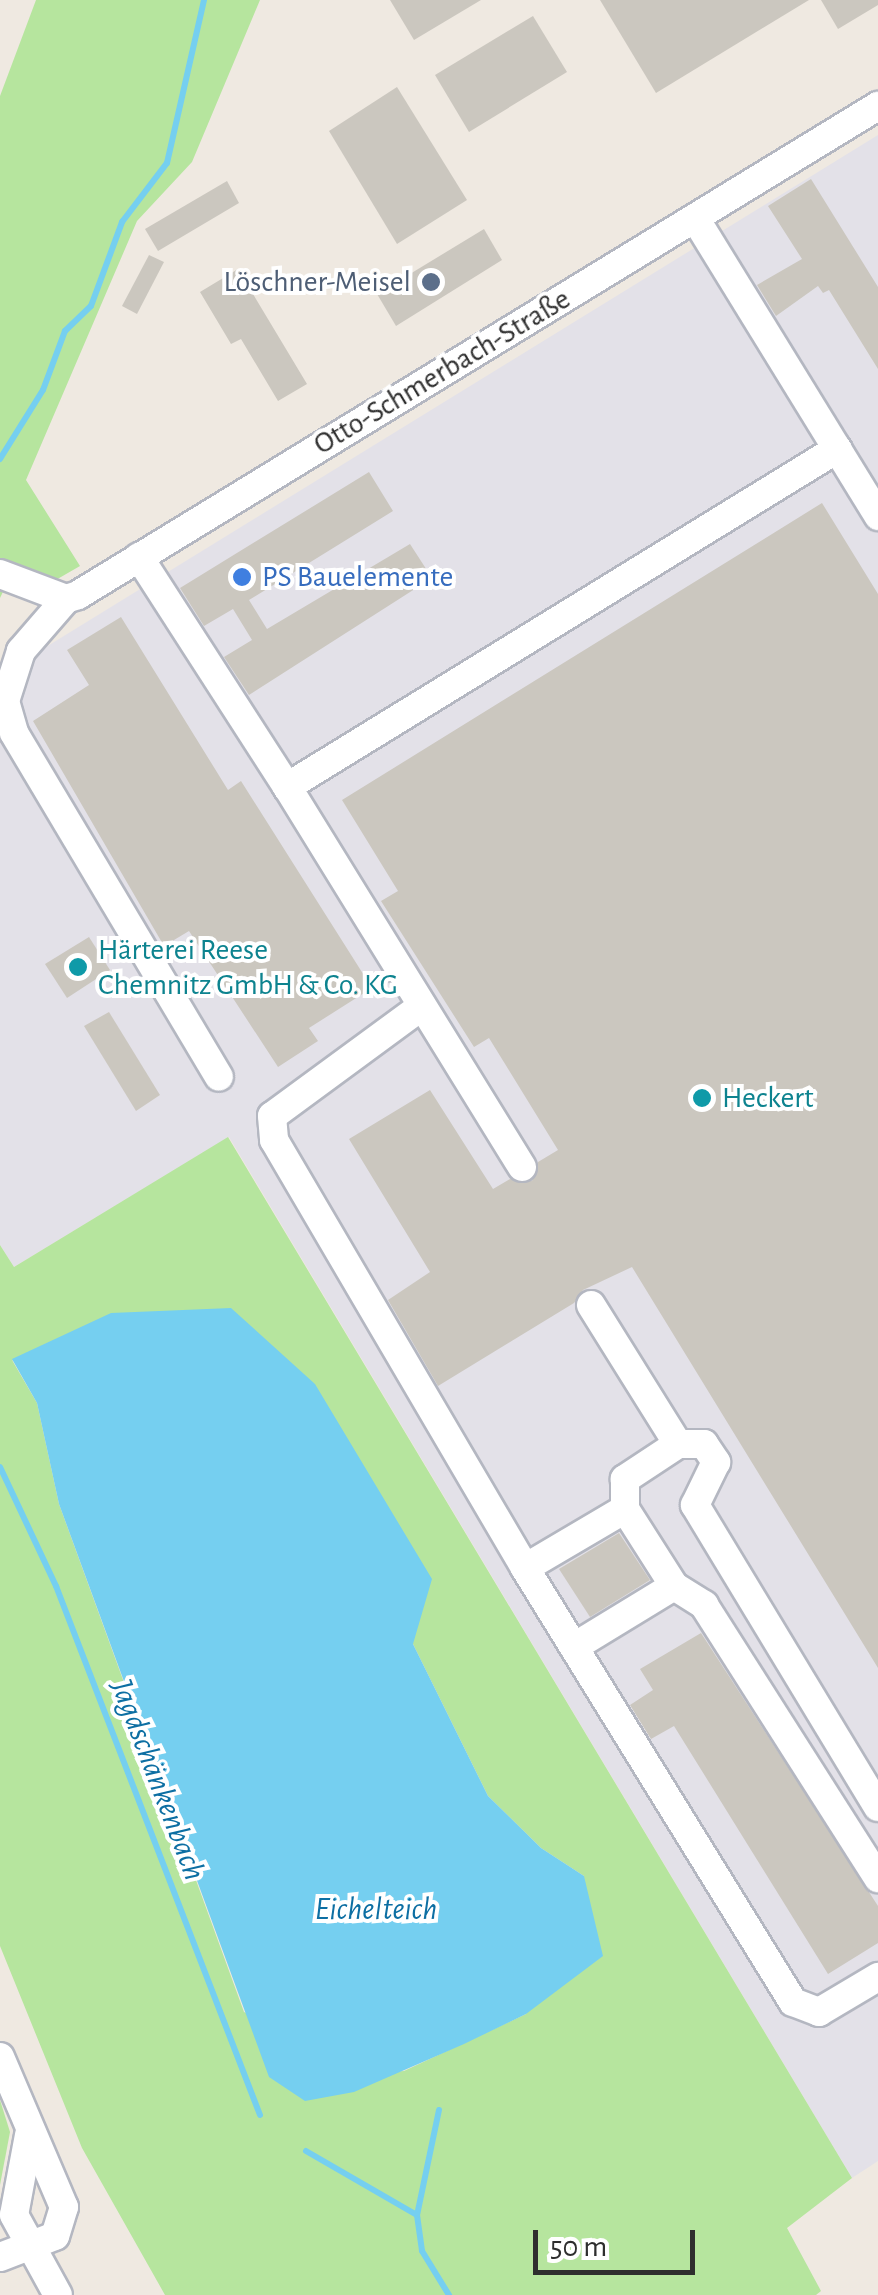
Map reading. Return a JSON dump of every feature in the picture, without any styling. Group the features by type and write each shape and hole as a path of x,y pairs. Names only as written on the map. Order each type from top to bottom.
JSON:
{"street":[{"name":"Otto-Schmerbach-Straße","path":"218,1077 14,733 5,701 21,650 66,600 878,106"},
{"path":"694,218 878,516"},
{"path":"288,787 836,449"},
{"path":"139,557 288,787 522,1167"},
{"path":"0,574 66,600"},
{"path":"422,1006 272,1116 274,1140 525,1568 794,2002 819,2012 878,1976"},
{"path":"592,1305 678,1444"},
{"path":"878,1806 695,1505 716,1462 704,1444 678,1444 625,1479 625,1509 674,1586 704,1605 878,1878"},
{"path":"525,1568 625,1509"},
{"path":"574,1648 674,1586"},
{"path":"0,2057 28,2135 64,2206 55,2236 30,2242 0,2257"},
{"path":"28,2135 13,2198 17,2232 30,2242 58,2295"}],"shaded area":[{"path":"878,135 878,2161 852,2178 229,1137 14,1267 0,1245 0,667 7,671"}],"green space":[{"path":"36,0 260,0 192,162 137,221 26,480 80,566 54,581 16,564 0,598 0,96"},
{"path":"228,1137 852,2178 787,2228 821,2291 816,2295 165,2295 82,2148 0,1946 0,1245 14,1267","holes":["12,1360 413,1644 488,1796 541,1848 584,1876 526,2014 404,2071 389,2072 244,2012 59,1504 37,1403"]},
{"path":"0,2100 10,2132 0,2185"}],"water":[{"name":"Eichelteich","path":"231,1308 315,1384 432,1579 413,1644 488,1796 541,1848 584,1876 603,1956 526,2014 354,2092 305,2101 269,2077 59,1504 37,1403 12,1359 111,1313"}],"building":[{"path":"390,0 481,0 414,40"},
{"path":"600,0 809,0 656,93"},
{"path":"821,0 878,0 878,5 838,29"},
{"path":"533,16 567,72 469,132 435,75"},
{"path":"397,87 467,200 397,244 329,131"},
{"path":"811,179 878,287 878,369 829,290 823,293 818,286 776,316 757,285 802,259 768,206"},
{"path":"227,181 239,203 158,251 145,229"},
{"path":"484,229 502,260 396,326 377,294"},
{"path":"149,255 164,262 137,314 122,306"},
{"path":"238,269 307,384 278,401 241,339 231,344 200,292"},
{"path":"369,472 393,511 249,600 267,629 410,544 432,578 249,695 224,657 252,640 233,609 204,626 180,588"},
{"name":"Heckert","path":"822,503 878,594 878,1668 632,1267 583,1290 574,1303 438,1386 388,1300 430,1272 349,1139 430,1090 493,1189 510,1179 532,1181 538,1162 558,1150 489,1038 474,1047 381,901 398,891 342,800"},
{"path":"121,617 228,790 241,781 372,988 309,1028 318,1041 278,1067 189,931 164,946 33,721 89,685 67,650"},
{"name":"Härterei Reese Chemnitz GmbH & Co. KG","path":"89,937 110,970 67,998 45,964"},
{"path":"109,1012 160,1095 136,1111 84,1026"},
{"path":"619,1533 650,1580 590,1617 559,1569"},
{"path":"701,1633 878,1906 878,1943 828,1974 674,1726 651,1739 630,1705 653,1690 640,1669"}],"waterway":[{"name":"Jagdschänkenbach","path":"0,459 43,390 65,331 91,306 122,222 167,163 204,0"},
{"name":"Jagdschänkenbach","path":"0,1467 56,1586 260,2115"},
{"path":"439,2110 417,2215 422,2251 449,2295"},
{"name":"Jagdschänkenbach","path":"306,2151 417,2215"}],"place":[{"name":"Löschner-Meisel","path":"431,282"},
{"name":"PS Bauelemente","path":"242,577"},
{"name":"Härterei Reese Chemnitz GmbH & Co. KG","path":"78,967"},
{"name":"Heckert","path":"702,1098"}]}
